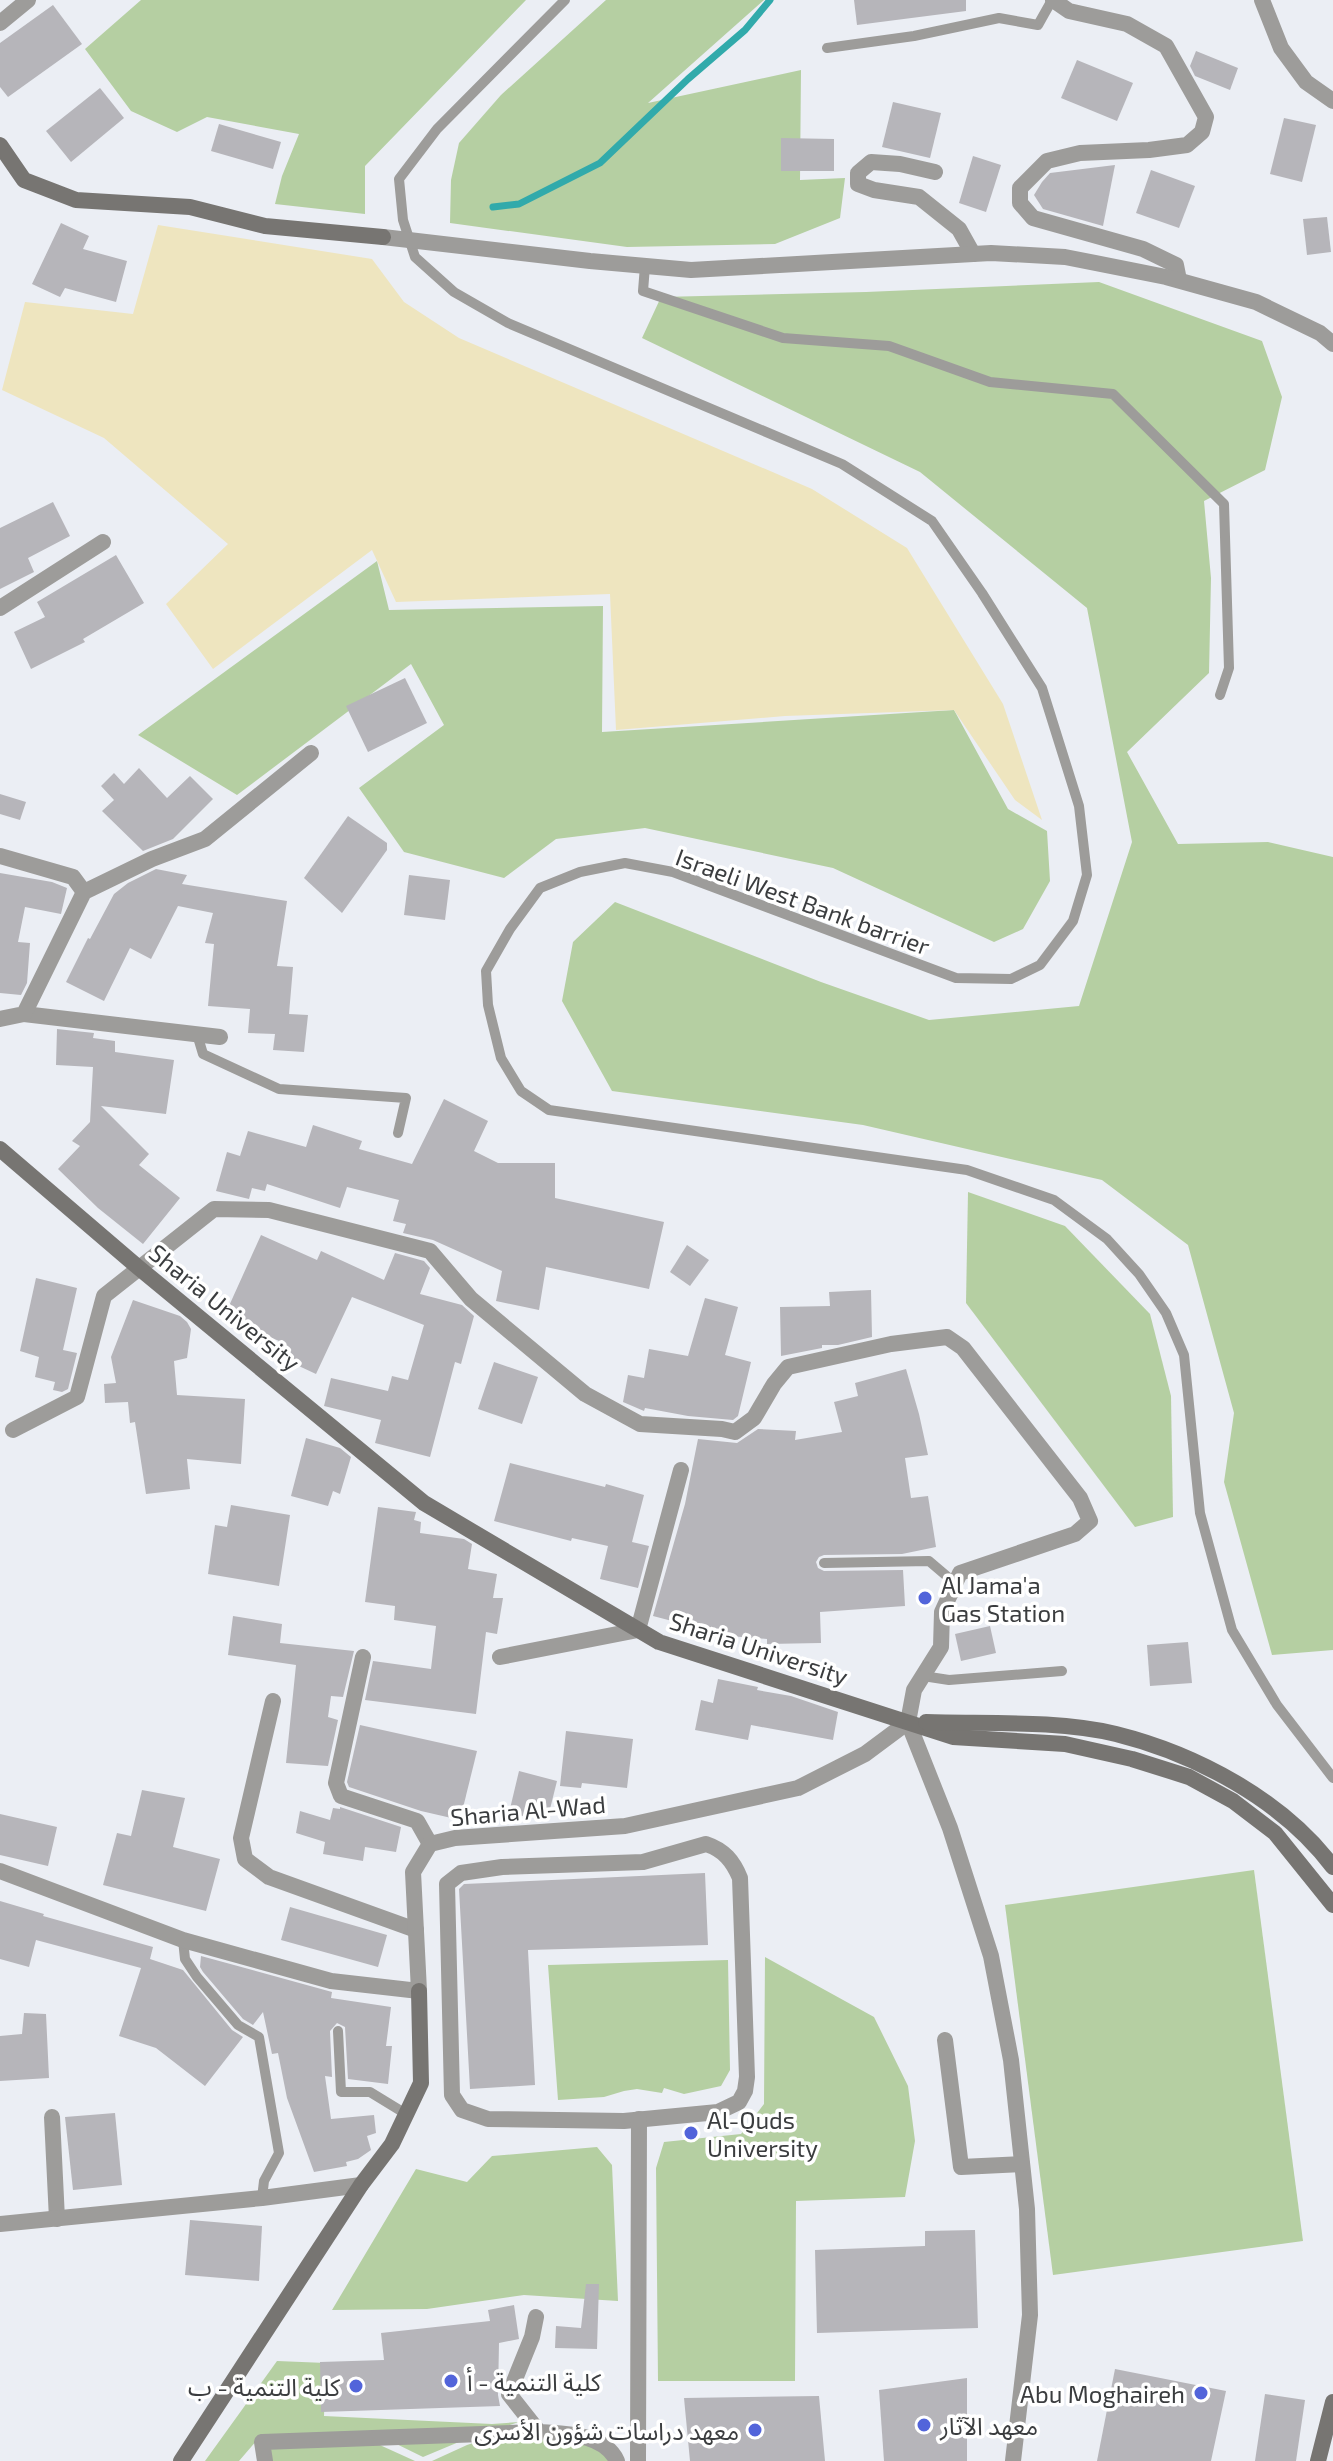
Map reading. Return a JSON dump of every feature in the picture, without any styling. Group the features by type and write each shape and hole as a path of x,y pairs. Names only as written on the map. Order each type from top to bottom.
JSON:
{"main road":[{"path":"0,145 24,180 76,200 190,207 265,226 383,237"},
{"name":"Sharia University","path":"0,1149 424,1503 659,1642 953,1737 1065,1744 1132,1759 1189,1777 1233,1801 1275,1833 1333,1905"},
{"path":"908,1722 1064,1727 1116,1734 1199,1763 1261,1798 1319,1848 1333,1867"},
{"path":"181,2461 361,2185 392,2144 421,2083 419,1991"},
{"path":"1318,2461 1333,2402"}],"street":[{"path":"0,23 28,0"},
{"path":"1052,0 1069,11 1127,24 1166,46 1206,117 1202,132 1187,145 1080,153 1047,161 1020,188 1020,203 1033,218 1143,249 1176,265 1179,280"},
{"path":"1262,0 1281,48 1306,82 1333,101"},
{"path":"935,172 900,164 871,162 858,173 858,184 874,190 919,197 959,229 973,254"},
{"path":"383,237 691,270 973,254 1065,257 1179,280 1256,302 1320,333 1333,344"},
{"path":"0,608 103,542"},
{"path":"24,1014 84,892 152,859 205,839 311,753"},
{"path":"0,856 73,877 84,892"},
{"path":"0,1019 24,1014 220,1037"},
{"path":"13,1430 77,1397 104,1296 214,1209 269,1210 430,1251 471,1299 585,1394 640,1424 735,1432 754,1418 788,1367 891,1344 947,1337 963,1348 1080,1498 1090,1521 1075,1534 960,1573 942,1612 941,1647 914,1690 908,1722 950,1828 991,1956 1011,2060 1027,2209 1030,2315 1013,2461"},
{"path":"500,1657 638,1630 681,1470"},
{"path":"363,1657 336,1783 341,1796 417,1821 430,1844"},
{"path":"273,1701 241,1838 245,1859 269,1877 416,1930"},
{"name":"Sharia Al-Wad","path":"419,1991 413,1872 430,1844 455,1838 625,1826 798,1788 865,1754 908,1722"},
{"path":"706,1844 717,1847 733,1862 740,1878 745,2091 739,2102 718,2112 639,2119 488,2119 462,2110 452,2095 446,1903 447,1884 461,1873 502,1867 643,1862 706,1844"},
{"path":"0,1871 183,1940 331,1981 419,1991"},
{"path":"945,2040 961,2167 1022,2164"},
{"path":"52,2117 57,2219"},
{"path":"638,2461 639,2119"},
{"path":"0,2224 361,2185"},
{"path":"536,2317 532,2337 509,2394 539,2432"},
{"path":"265,2461 262,2442 539,2432 597,2441 616,2456 617,2461"}],"lane":[{"name":"Israeli West Bank barrier","path":"565,0 437,129 399,179 403,220 415,257 454,292 508,323 842,464 932,521 1042,688 1079,806 1087,875 1073,921 1040,965 1011,979 956,978 673,872 625,863 580,872 540,888 510,929 486,971 488,1005 501,1058 521,1091 549,1110 967,1170 1054,1200 1107,1239 1139,1274 1166,1313 1184,1355 1200,1513 1232,1630 1277,1705 1333,1778"},
{"path":"827,48 914,36 999,18 1038,25 1052,0"},
{"path":"645,266 643,291 783,338 889,346 990,382 1113,394 1224,504 1229,668 1220,695"},
{"path":"197,1034 203,1054 279,1089 406,1098 398,1133"},
{"path":"824,1563 929,1561 956,1584"},
{"path":"923,1676 949,1680 1062,1671"},
{"path":"183,1940 185,1959 197,1977 238,2025 259,2037 279,2153 264,2181 262,2198"},
{"path":"338,2031 341,2092 370,2092 406,2114"}],"green space":[{"path":"141,0 526,0 365,166 365,214 275,204 282,176 299,134 207,117 177,132 131,111 85,49"},
{"path":"606,0 764,0 648,103 801,70 800,180 845,178 840,218 775,244 627,247 450,223 451,180 459,143 501,95"},
{"path":"1099,282 1262,341 1282,397 1265,470 1204,501 1211,578 1209,673 1127,752 1178,844 1268,842 1333,857 1333,1650 1272,1655 1224,1482 1234,1413 1188,1245 1102,1180 863,1125 612,1091 562,1001 573,942 615,902 821,982 929,1020 1079,1006 1132,842 1087,608 920,472 642,338 661,297"},
{"path":"377,561 389,610 603,606 602,732 954,710 1008,809 1047,831 1050,881 1023,929 994,942 833,868 645,828 556,839 504,878 404,852 359,788 444,725 411,664 237,795 138,735"},
{"path":"968,1192 1065,1226 1150,1314 1171,1396 1173,1517 1135,1527 966,1303"},
{"path":"1254,1870 1303,2241 1053,2275 1005,1905"},
{"path":"765,1957 874,2017 908,2086 915,2141 905,2197 796,2201 795,2381 658,2381 656,2168 664,2142 741,2134 764,2104"},
{"path":"728,1960 730,2070 721,2086 684,2094 664,2088 662,2093 637,2089 604,2097 558,2100 548,1965"},
{"path":"597,2147 612,2165 618,2301 524,2295 427,2309 332,2310 416,2169 467,2182 492,2156"},
{"path":"277,2361 326,2363 324,2416 492,2424 519,2422 423,2457 374,2433 257,2440 239,2461 205,2461"},
{"path":"523,2427 595,2445 612,2461 432,2461 467,2445"},
{"path":"371,2441 415,2461 270,2461 267,2445"}],"sand":[{"path":"158,225 372,259 404,302 459,338 812,489 907,548 1003,704 1042,820 1015,800 954,710 785,716 616,730 610,594 396,602 372,550 213,669 166,604 228,544 104,438 2,390 25,302 133,314"}],"building":[{"path":"854,0 966,0 966,11 857,25"},
{"path":"53,5 82,44 8,97 0,87 0,43"},
{"path":"1196,51 1238,68 1230,90 1195,76 1190,66"},
{"path":"1077,60 1133,83 1117,121 1061,98"},
{"path":"100,88 124,118 71,162 46,131"},
{"path":"893,102 941,113 930,158 882,147"},
{"path":"1284,118 1316,125 1302,182 1270,174"},
{"path":"219,124 281,142 273,169 211,151"},
{"path":"781,138 834,139 834,171 781,171"},
{"path":"973,156 1001,165 986,212 959,203"},
{"path":"1115,165 1103,226 1043,209 1034,195 1050,173"},
{"path":"1151,170 1195,186 1179,228 1136,213"},
{"path":"1327,217 1331,252 1307,255 1303,219"},
{"path":"61,223 89,236 83,249 127,261 116,302 65,288 60,297 32,284"},
{"path":"53,502 70,536 28,558 34,572 0,589 0,528"},
{"path":"116,555 144,603 83,639 85,642 31,669 14,632 45,617 37,602"},
{"path":"405,678 427,723 368,752 346,706"},
{"path":"139,768 167,798 190,776 213,799 173,839 143,851 102,811 114,800 101,786 114,773 124,784"},
{"path":"0,794 26,802 20,820 0,814"},
{"path":"348,816 387,843 387,850 342,913 304,878"},
{"path":"156,869 187,875 182,884 287,901 277,966 293,967 289,1014 308,1015 304,1052 273,1050 275,1034 248,1033 250,1009 208,1006 214,944 205,943 213,913 178,906 151,959 130,948 104,1001 66,982 114,894"},
{"path":"0,873 52,882 67,888 61,914 25,907 18,942 30,943 27,983 21,995 0,993"},
{"path":"409,875 450,880 445,920 404,915"},
{"path":"57,1029 94,1033 93,1038 115,1041 115,1052 174,1060 166,1114 101,1106 149,1154 139,1165 180,1198 143,1244 98,1208 58,1169 80,1146 72,1141 90,1122 93,1067 56,1065"},
{"path":"444,1099 488,1121 474,1151 498,1163 555,1163 555,1198 664,1222 649,1289 546,1267 539,1310 496,1301 502,1271 433,1240 403,1233 406,1224 393,1221 399,1200 347,1187 340,1208 267,1184 265,1191 252,1188 249,1199 216,1191 227,1152 240,1156 248,1131 306,1147 313,1125 362,1141 359,1149 412,1164"},
{"path":"261,1235 317,1260 321,1251 384,1280 395,1253 424,1261 430,1268 420,1294 462,1305 474,1316 461,1364 455,1362 430,1457 375,1443 381,1420 324,1406 331,1378 388,1391 392,1376 408,1380 424,1325 352,1297 316,1374 273,1354 279,1341 224,1317"},
{"path":"687,1245 709,1260 690,1286 670,1272"},
{"path":"36,1278 77,1288 63,1350 77,1353 68,1389 62,1392 53,1390 55,1382 35,1377 39,1357 20,1351"},
{"path":"871,1290 872,1337 781,1356 780,1307 830,1306 829,1292"},
{"path":"705,1298 738,1307 725,1355 751,1362 738,1416 733,1420 645,1408 644,1411 623,1402 628,1375 644,1378 649,1349 688,1356"},
{"path":"133,1300 180,1316 191,1329 187,1358 174,1361 177,1395 245,1399 241,1464 187,1459 190,1489 146,1494 135,1422 130,1423 128,1402 105,1403 104,1384 116,1383 111,1357"},
{"path":"494,1362 538,1377 522,1424 478,1409"},
{"path":"906,1369 928,1455 905,1458 911,1498 928,1496 936,1547 902,1554 824,1555 816,1562 818,1568 824,1571 903,1570 905,1606 820,1612 821,1643 767,1644 767,1639 729,1636 653,1616 685,1504 698,1439 737,1443 758,1429 796,1431 795,1440 842,1432 834,1402 858,1396 855,1383"},
{"path":"306,1438 340,1448 351,1457 340,1494 333,1491 328,1506 291,1496"},
{"path":"510,1463 644,1495 632,1542 649,1546 638,1588 600,1579 608,1546 572,1538 571,1541 494,1521"},
{"path":"231,1505 290,1515 279,1586 208,1574 215,1525 227,1527"},
{"path":"378,1507 416,1512 414,1520 421,1522 420,1533 464,1539 472,1544 468,1569 497,1574 493,1598 503,1598 497,1634 486,1632 476,1714 365,1700 373,1661 431,1669 436,1626 394,1620 395,1606 365,1602"},
{"path":"233,1616 282,1624 280,1643 354,1651 343,1697 331,1696 328,1717 338,1720 328,1766 286,1763 296,1665 228,1655"},
{"path":"990,1626 996,1653 961,1661 955,1634"},
{"path":"1188,1642 1192,1683 1150,1686 1147,1645"},
{"path":"718,1679 791,1696 838,1712 833,1740 751,1725 748,1740 695,1730 701,1700 713,1703"},
{"path":"360,1725 477,1751 460,1820 421,1811 349,1787 347,1782"},
{"path":"566,1731 633,1739 627,1788 582,1783 581,1788 560,1786"},
{"path":"519,1771 557,1781 550,1809 539,1806 538,1812 529,1810 527,1817 509,1813"},
{"path":"142,1790 185,1798 173,1847 220,1859 206,1911 103,1885 117,1833 131,1836"},
{"path":"340,1807 401,1827 396,1852 365,1847 363,1861 323,1854 325,1842 296,1833 300,1811 330,1820 333,1808"},
{"path":"0,1814 57,1827 48,1866 0,1855"},
{"path":"705,1873 708,1945 528,1950 535,2085 470,2089 459,1889 464,1884"},
{"path":"0,1901 153,1947 150,1959 183,1970 232,2030 243,2037 205,2086 156,2048 119,2036 141,1968 36,1940 29,1967 0,1959"},
{"path":"290,1907 387,1935 378,1967 281,1940"},
{"path":"201,1956 332,1992 331,1998 391,2007 386,2046 392,2046 388,2084 348,2079 345,2027 337,2023 330,2031 332,2077 325,2076 331,2119 374,2115 376,2133 367,2136 371,2150 358,2159 346,2162 347,2166 314,2172 287,2098 278,2053 272,2054 263,2012 253,2025 243,2019 203,1972"},
{"path":"24,2013 46,2014 49,2078 0,2081 0,2036 22,2034"},
{"path":"115,2113 122,2185 73,2190 65,2117"},
{"path":"190,2220 262,2226 259,2281 185,2275"},
{"path":"975,2230 978,2328 817,2333 815,2250 925,2246 925,2231"},
{"path":"586,2284 599,2284 597,2349 555,2348 556,2326 581,2328"},
{"path":"514,2305 519,2339 499,2343 500,2406 321,2412 320,2362 384,2360 381,2333 490,2321 488,2310"},
{"path":"1115,2369 1226,2391 1211,2461 1097,2461"},
{"name":"معهد الآثار","path":"967,2378 967,2461 884,2461 879,2390"},
{"path":"1265,2394 1305,2400 1296,2461 1255,2461"},
{"name":"معهد دراسات شؤون الأسرى","path":"819,2396 825,2461 690,2461 684,2398"}],"waterway":[{"path":"493,207 519,204 600,163 688,79 745,30 770,0"}],"place":[{"name":"Al Jama'a Gas Station","path":"925,1598"},
{"name":"Al-Quds University","path":"691,2133"},
{"name":"كلية التنمية - أ","path":"451,2381"},
{"name":"كلية التنمية - ب","path":"356,2386"},
{"name":"Abu Moghaireh","path":"1201,2393"},
{"name":"معهد الآثار","path":"924,2425"},
{"name":"معهد دراسات شؤون الأسرى","path":"755,2430"}]}
